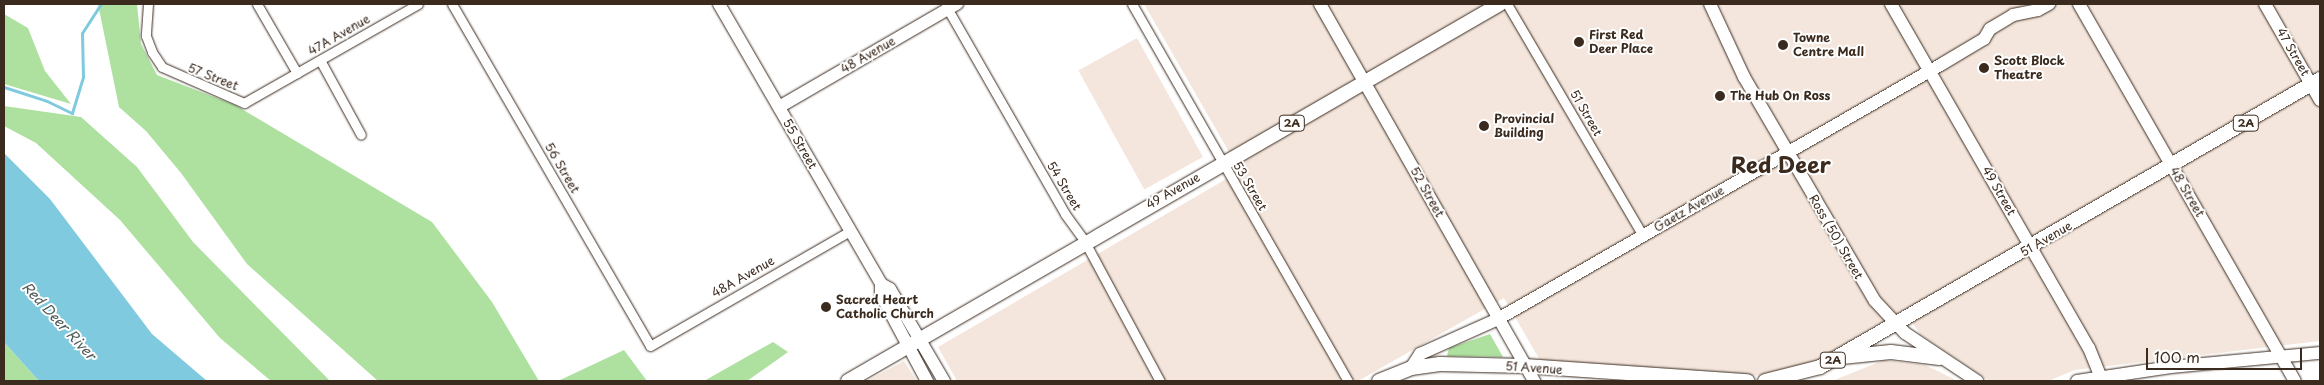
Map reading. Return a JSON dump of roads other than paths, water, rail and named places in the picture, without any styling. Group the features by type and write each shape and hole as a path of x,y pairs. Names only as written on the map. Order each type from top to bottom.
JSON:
{"main road":[{"name":"49 Avenue","path":"848,381 1085,242 1500,4"},
{"name":"51 Avenue","path":"1765,381 1808,372 1836,358 2032,248 2316,82"},
{"path":"1836,358 1891,352 1940,358"},
{"name":"51 Avenue","path":"1411,368 1440,364 1525,366 1643,376 1747,381"},
{"name":"Gaetz Avenue","path":"1379,381 1411,368"},
{"path":"1621,381 1643,376"}],"street":[{"name":"57 Street","path":"148,4 145,21 148,45 156,60 169,72 244,103 298,73"},
{"path":"257,4 298,73"},
{"name":"47A Avenue","path":"298,73 418,4"},
{"name":"56 Street","path":"452,4 650,346"},
{"name":"55 Street","path":"719,4 881,284 881,295 906,346 927,381"},
{"name":"53 Street","path":"1132,4 1348,381"},
{"name":"52 Street","path":"1320,4 1534,381"},
{"name":"51 Street","path":"1507,4 1643,236"},
{"name":"Ross (50) Street","path":"1710,4 1730,52 1868,291 1895,324 1940,358 1977,381"},
{"name":"49 Street","path":"1891,4 2032,248 2088,348 2101,379"},
{"name":"Gaetz Avenue","path":"1411,368 1420,354 1498,319 1930,71 1984,38 1990,29 2013,15 2038,10 2049,4"},
{"name":"48 Street","path":"2079,4 2295,381"},
{"name":"47 Street","path":"2265,4 2316,82 2320,100"},
{"name":"48 Avenue","path":"779,107 950,5"},
{"name":"54 Street","path":"950,5 1065,214 1085,242 1160,381"},
{"path":"320,60 361,135"},
{"name":"48A Avenue","path":"650,346 850,231"},
{"name":"55 Street","path":"881,284 890,289 944,381"},
{"path":"2077,381 2320,353"}],"water":[{"name":"Red Deer River","path":"4,153 50,199 152,334 207,381 39,381 4,342"}],"waterway":[{"path":"4,87 47,101 72,113 83,77 82,33 101,4"}],"place":[{"name":"First Red Deer Place","path":"1579,42"},
{"name":"Towne Centre Mall","path":"1783,45"},
{"name":"Scott Block Theatre","path":"1984,68"},
{"name":"The Hub On Ross","path":"1720,96"},
{"name":"Provincial Building","path":"1484,126"},
{"name":"Sacred Heart Catholic Church","path":"826,307"}],"district":[{"name":"Red Deer","path":"1781,164"}]}
